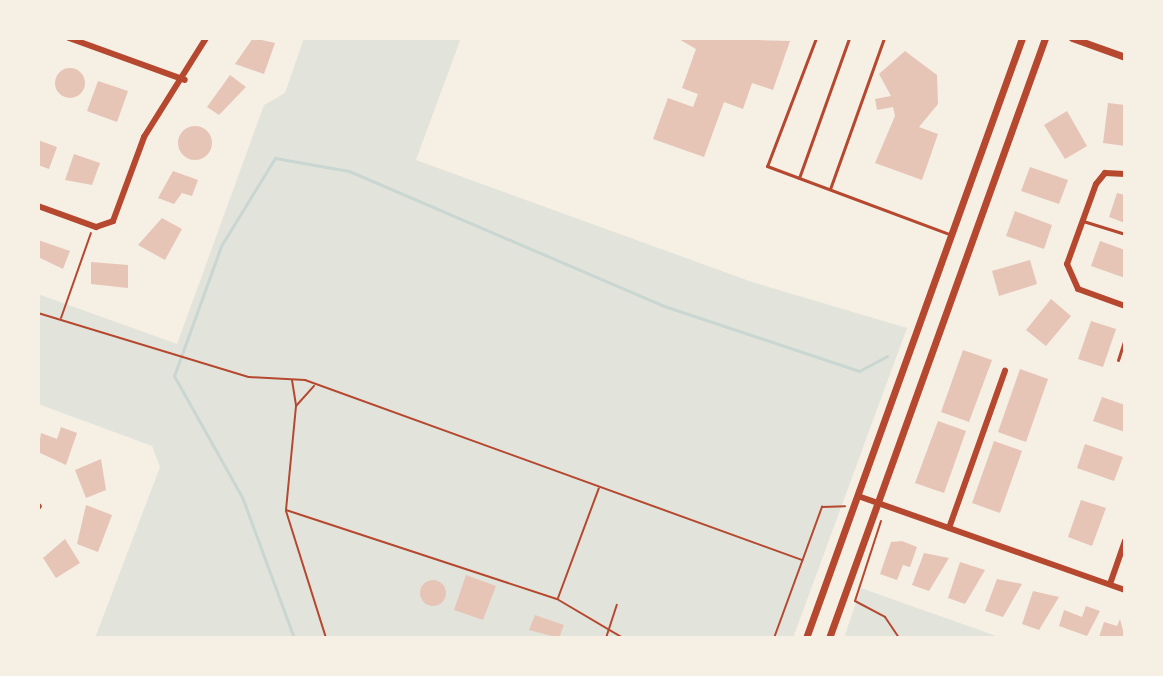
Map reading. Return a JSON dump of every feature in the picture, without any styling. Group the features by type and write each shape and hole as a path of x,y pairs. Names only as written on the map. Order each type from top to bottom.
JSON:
{"street":[{"path":"69,38 185,80"},
{"path":"38,206 93,226 105,225 119,214 144,137 185,80 206,38"},
{"path":"806,638 1022,38"},
{"path":"829,638 1045,38"},
{"path":"1072,38 1125,57"},
{"path":"1125,174 1101,177 1080,222 1068,278 1087,294 1125,306"},
{"path":"949,528 1005,371"},
{"path":"858,496 1125,590"},
{"path":"1110,584 1125,541"}],"lane":[{"path":"816,38 767,166 952,236"},
{"path":"799,178 849,38"},
{"path":"830,189 884,38"},
{"path":"1080,222 1125,234"},
{"path":"1118,360 1125,339"}],"path":[{"path":"60,319 93,226"},
{"path":"38,313 169,349 249,377 292,379 315,384 802,560"},
{"path":"292,379 296,406 286,510 326,638"},
{"path":"296,406 315,384"},
{"path":"557,599 600,487"},
{"path":"774,638 822,507 845,506"},
{"path":"286,510 389,541 557,599 623,638"},
{"path":"883,522 855,601 885,617 899,638"},
{"path":"606,638 617,605"}],"shaded area":[{"path":"304,38 461,38 416,160 752,282 907,328 793,638 95,638 160,467 152,446 38,404 38,294 177,344 264,105 285,93"},
{"path":"861,588 1002,638 844,638"}],"building":[{"path":"253,38 275,43 264,74 235,64"},
{"path":"677,38 790,41 773,90 752,83 743,109 724,102 704,157 653,139 668,98 693,107 698,94 682,88 696,49"},
{"path":"905,51 937,75 938,104 919,127 938,134 922,180 875,163 895,116 893,107 877,110 875,99 891,96 879,74"},
{"path":"70,68 81,72 85,83 81,94 70,98 59,94 55,83 59,72"},
{"path":"230,75 246,87 219,115 207,107"},
{"path":"98,81 128,91 117,122 87,111"},
{"path":"1108,103 1125,105 1125,146 1103,143"},
{"path":"1067,111 1087,146 1065,159 1044,125"},
{"path":"195,126 207,131 212,143 207,155 195,160 183,155 178,143 183,131"},
{"path":"38,140 57,147 49,169 38,165"},
{"path":"74,154 100,163 92,185 65,180"},
{"path":"1030,167 1068,180 1059,204 1021,191"},
{"path":"173,171 198,180 192,196 182,193 174,204 158,198"},
{"path":"1117,193 1125,195 1125,223 1109,217"},
{"path":"1015,211 1052,225 1044,249 1006,236"},
{"path":"162,218 182,229 165,260 138,245"},
{"path":"38,240 70,251 63,269 38,257"},
{"path":"1100,241 1125,250 1125,278 1091,266"},
{"path":"1030,260 1037,284 999,296 992,271"},
{"path":"91,262 128,265 128,288 91,284"},
{"path":"1051,299 1071,316 1046,346 1026,330"},
{"path":"1091,321 1116,329 1103,367 1078,359"},
{"path":"963,350 992,360 969,422 941,412"},
{"path":"1020,369 1048,379 1026,442 998,432"},
{"path":"1102,397 1125,405 1125,432 1093,421"},
{"path":"938,421 966,431 944,493 915,483"},
{"path":"61,427 77,433 66,465 38,452 41,433 57,439"},
{"path":"994,441 1022,451 1000,513 972,503"},
{"path":"1085,444 1123,457 1114,481 1077,468"},
{"path":"101,459 106,490 86,498 75,470"},
{"path":"1081,500 1106,508 1092,546 1068,537"},
{"path":"86,505 112,515 98,552 77,544"},
{"path":"65,539 80,563 56,578 43,558"},
{"path":"902,541 917,547 910,567 903,565 897,580 880,574 891,542"},
{"path":"924,553 949,558 929,591 912,585"},
{"path":"960,562 985,570 965,604 948,598"},
{"path":"466,575 496,586 483,620 454,610"},
{"path":"997,579 1022,584 1003,617 985,611"},
{"path":"433,580 442,584 446,593 442,602 433,606 424,602 420,593 424,584"},
{"path":"1033,591 1059,597 1039,630 1022,624"},
{"path":"1086,606 1100,611 1087,636 1059,626 1064,610 1082,617"},
{"path":"535,615 564,625 559,638 529,630"},
{"path":"1120,619 1125,638 1099,637 1104,622 1117,626"}],"waterway":[{"path":"294,638 242,497 174,376 221,246 275,158 349,171 661,305 859,371 887,356"}]}
